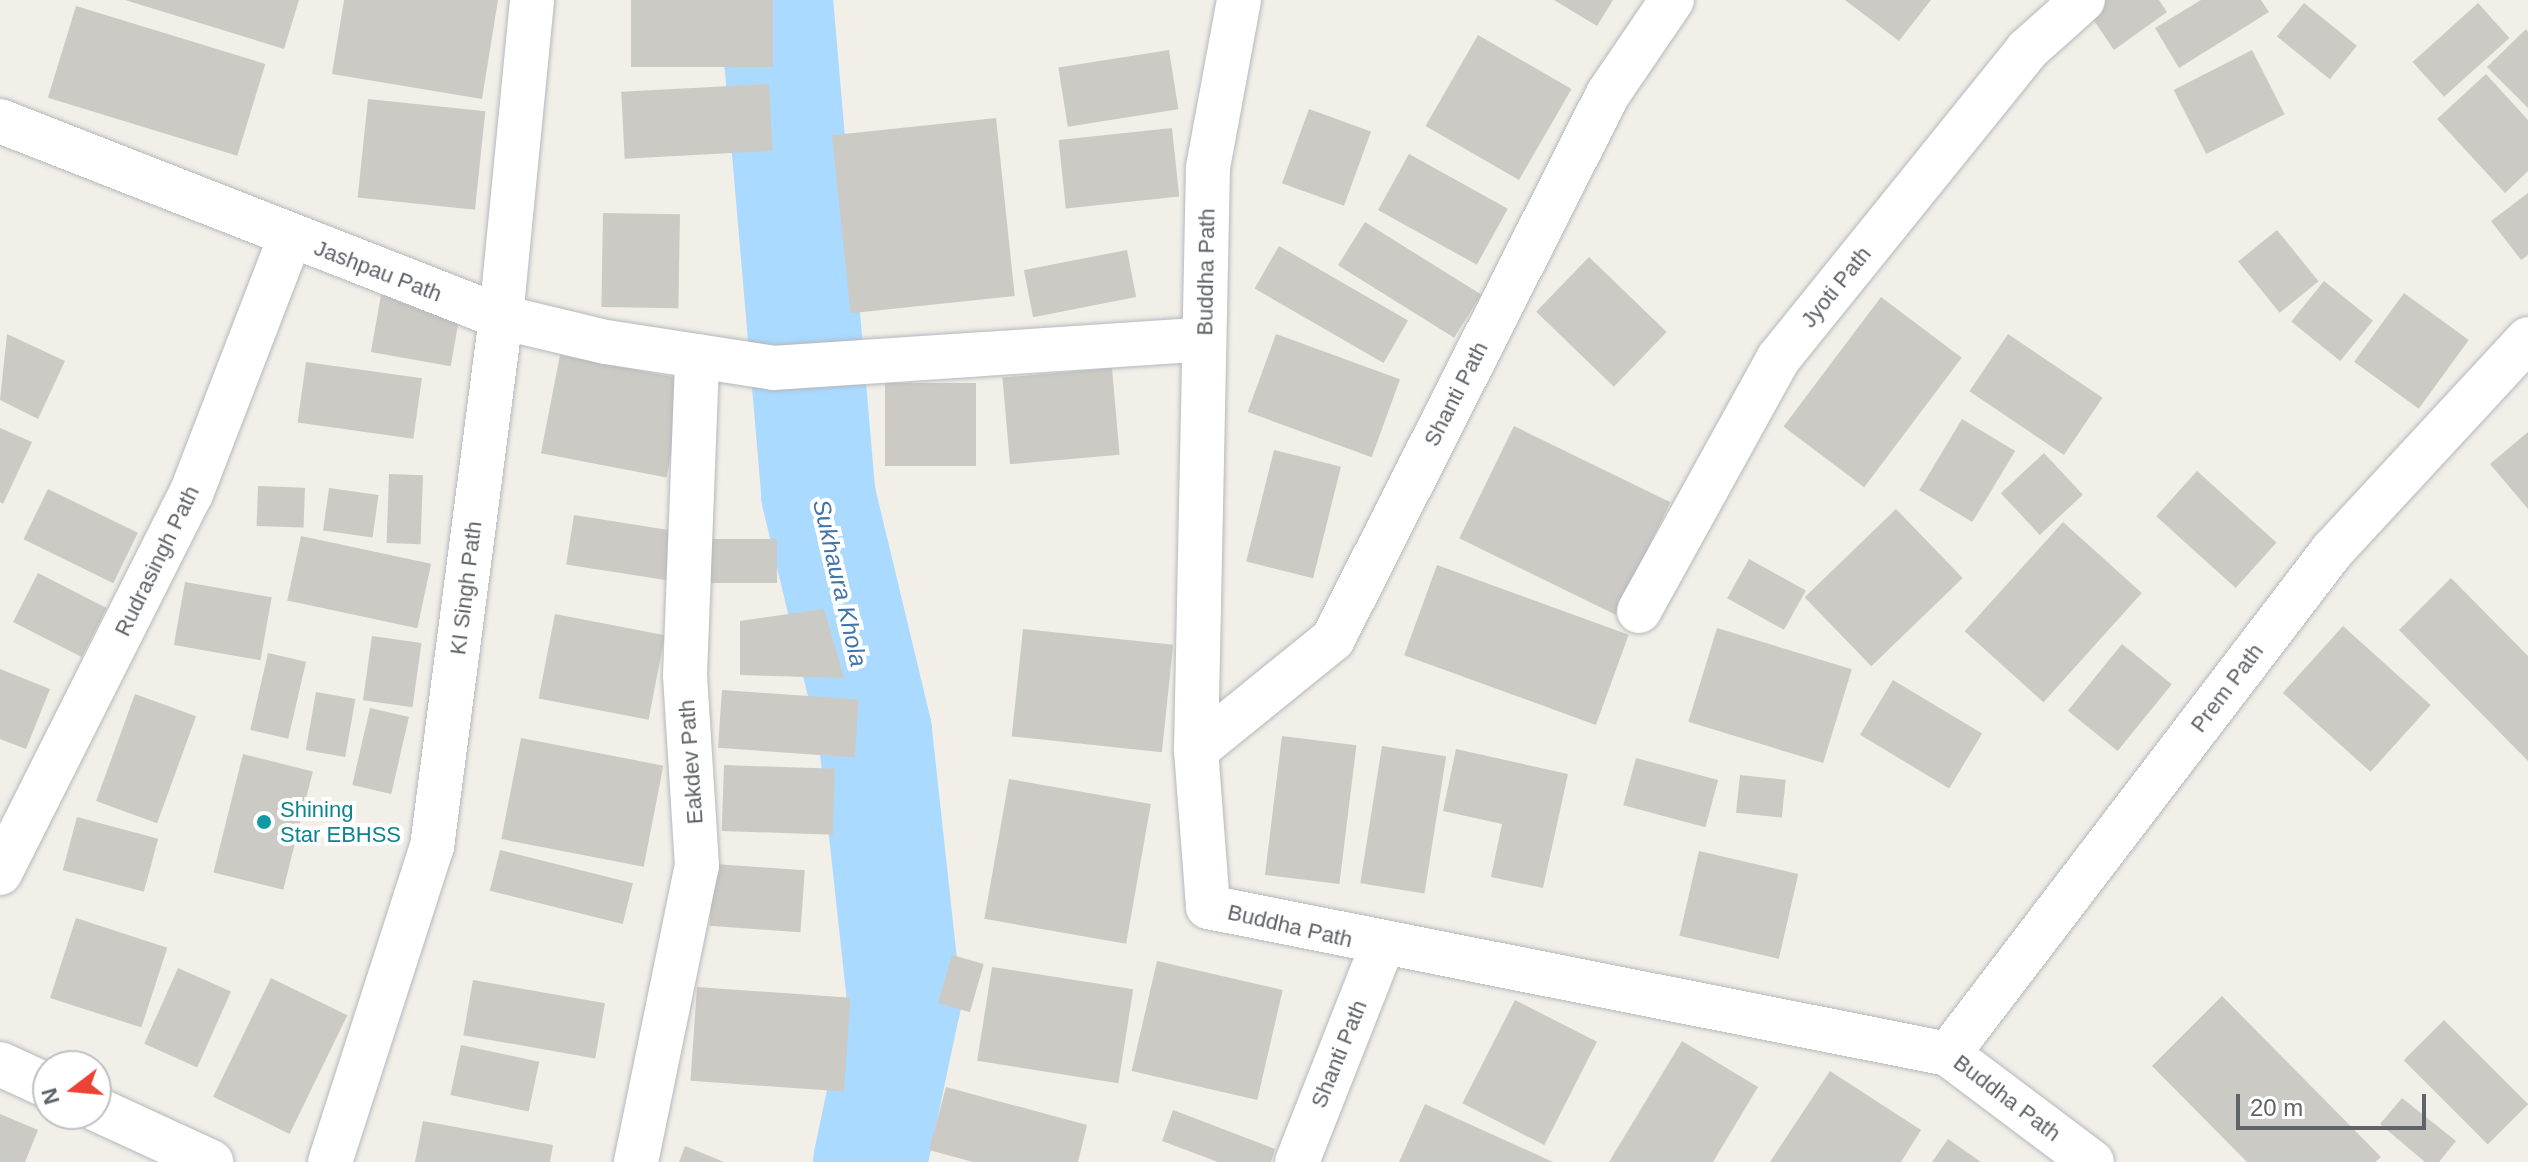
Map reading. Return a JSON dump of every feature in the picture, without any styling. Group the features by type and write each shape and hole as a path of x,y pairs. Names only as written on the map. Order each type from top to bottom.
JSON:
{"street":[{"name":"KI Singh Path","path":"330,1162 432,847 501,317 532,0"},
{"name":"Buddha Path","path":"1239,0 1208,167 1196,750 1208,907 1382,946 1948,1054 2092,1162"},
{"name":"Shanti Path","path":"1196,750 1333,639 1608,94 1672,0"},
{"name":"Jyoti Path","path":"1639,611 1778,359 2027,50 2083,0"},
{"name":"Jashpau Path","path":"0,121 290,238 501,317 697,356 773,368 1204,339"},
{"name":"Rudrasingh Path","path":"0,873 191,494 290,238"},
{"name":"Prem Path","path":"1948,1054 2332,551 2528,339"},
{"name":"Eakdev Path","path":"636,1162 697,866 685,675 697,356"},
{"name":"Shanti Path","path":"1297,1162 1382,946"},
{"path":"0,1064 32,1079"},
{"path":"112,1116 211,1162"}],"building":[{"path":"125,0 299,0 284,49"},
{"path":"344,0 498,0 482,99 332,74"},
{"path":"631,0 773,0 773,67 631,67"},
{"path":"1554,0 1613,0 1597,26"},
{"path":"1845,0 1931,0 1899,41"},
{"path":"2105,0 2159,0 2167,12 2114,50 2088,12"},
{"path":"2201,0 2261,0 2269,12 2179,68 2155,28"},
{"path":"2304,3 2357,46 2330,79 2277,36"},
{"path":"2478,3 2509,38 2444,97 2413,62"},
{"path":"76,6 265,64 237,156 48,98"},
{"path":"2526,29 2528,32 2528,108 2487,67"},
{"path":"1478,35 1572,89 1519,180 1426,126"},
{"path":"1169,50 1178,109 1068,127 1058,68"},
{"path":"2252,50 2285,114 2206,154 2174,90"},
{"path":"2486,74 2528,120 2528,171 2505,193 2437,119"},
{"path":"769,84 773,151 625,159 621,92"},
{"path":"368,99 485,111 475,210 358,197"},
{"path":"1309,109 1371,132 1344,206 1282,183"},
{"path":"996,118 1015,296 851,313 832,135"},
{"path":"1172,128 1179,197 1066,209 1059,140"},
{"path":"1409,154 1508,209 1477,265 1378,210"},
{"path":"2528,193 2528,255 2521,260 2491,221"},
{"path":"603,213 680,214 678,308 601,307"},
{"path":"1365,222 1481,295 1454,338 1338,265"},
{"path":"2277,230 2319,281 2280,313 2238,261"},
{"path":"1279,246 1408,320 1384,363 1254,288"},
{"path":"1127,250 1136,297 1033,317 1024,270"},
{"path":"1589,257 1667,332 1614,387 1536,312"},
{"path":"2324,281 2373,321 2340,361 2291,321"},
{"path":"2404,293 2469,340 2419,409 2354,362"},
{"path":"381,295 461,309 451,366 371,352"},
{"path":"1881,297 1962,358 1864,487 1784,426"},
{"path":"7,334 65,361 38,419 0,400"},
{"path":"1276,334 1400,379 1372,457 1248,412"},
{"path":"2008,334 2103,398 2064,455 1969,391"},
{"path":"560,355 686,379 667,478 541,453"},
{"path":"306,362 422,378 413,439 298,422"},
{"path":"1112,368 1120,455 1010,464 1002,378"},
{"path":"885,383 976,383 976,466 885,466"},
{"path":"1962,419 2015,451 1972,522 1919,490"},
{"path":"1514,426 1670,502 1616,615 1459,538"},
{"path":"0,428 32,442 3,504 0,502"},
{"path":"2528,432 2528,509 2490,464"},
{"path":"1274,450 1341,467 1313,578 1246,562"},
{"path":"2044,453 2083,495 2040,535 2001,493"},
{"path":"2197,471 2277,543 2236,588 2156,516"},
{"path":"389,474 423,475 421,544 387,543"},
{"path":"258,486 305,488 304,528 257,526"},
{"path":"329,488 379,495 373,538 323,531"},
{"path":"48,489 138,533 113,583 23,539"},
{"path":"1896,509 1963,578 1871,666 1805,597"},
{"path":"574,515 675,531 667,580 566,564"},
{"path":"2063,522 2142,593 2043,702 1965,631"},
{"path":"301,536 431,564 417,628 287,601"},
{"path":"711,539 777,539 777,583 711,583"},
{"path":"1749,559 1806,591 1784,630 1727,598"},
{"path":"1437,565 1629,635 1596,725 1404,655"},
{"path":"38,573 107,608 82,657 13,622"},
{"path":"2451,578 2528,656 2528,761 2399,630"},
{"path":"185,582 272,597 261,660 174,645"},
{"path":"824,609 844,678 740,675 740,621"},
{"path":"555,614 665,635 649,720 539,698"},
{"path":"2343,626 2431,705 2370,772 2283,693"},
{"path":"1717,628 1852,669 1823,763 1688,722"},
{"path":"1023,629 1173,645 1162,752 1012,736"},
{"path":"372,636 422,643 412,707 363,700"},
{"path":"2122,644 2172,684 2118,751 2068,711"},
{"path":"268,653 306,662 288,739 250,730"},
{"path":"0,669 50,689 26,749 0,739"},
{"path":"1893,680 1982,734 1949,788 1860,735"},
{"path":"722,690 859,700 855,757 718,748"},
{"path":"316,692 355,699 345,757 306,750"},
{"path":"135,694 196,716 157,823 96,801"},
{"path":"370,708 409,717 391,794 352,785"},
{"path":"1282,736 1356,745 1339,884 1265,875"},
{"path":"521,738 663,766 644,867 501,839"},
{"path":"1382,746 1446,756 1424,893 1360,883"},
{"path":"1456,749 1568,774 1543,888 1491,877 1502,824 1443,811"},
{"name":"Shining Star EBHSS","path":"243,754 313,771 283,890 213,872"},
{"path":"1636,758 1718,780 1705,827 1623,805"},
{"path":"724,765 835,769 833,835 722,831"},
{"path":"1740,775 1786,780 1782,818 1736,813"},
{"path":"1009,779 1151,804 1126,944 984,919"},
{"path":"77,817 158,839 144,892 63,870"},
{"path":"500,850 633,883 623,924 490,891"},
{"path":"1699,851 1798,874 1779,959 1679,936"},
{"path":"714,864 805,870 800,932 710,926"},
{"path":"76,918 167,948 141,1028 50,998"},
{"path":"952,955 984,964 970,1012 938,1003"},
{"path":"1157,961 1283,990 1257,1100 1132,1071"},
{"path":"992,967 1133,989 1118,1083 977,1061"},
{"path":"178,968 231,992 197,1067 144,1044"},
{"path":"271,978 347,1015 290,1134 213,1097"},
{"path":"473,980 605,1003 595,1058 463,1035"},
{"path":"697,987 851,998 844,1092 690,1081"},
{"path":"2222,996 2381,1157 2375,1162 2247,1162 2152,1066"},
{"path":"1515,1000 1597,1042 1544,1145 1462,1103"},
{"path":"2444,1020 2528,1104 2488,1144 2404,1060"},
{"path":"1682,1041 1758,1087 1713,1162 1609,1162"},
{"path":"461,1045 539,1062 529,1112 450,1095"},
{"path":"1830,1071 1921,1130 1901,1162 1770,1162"},
{"path":"946,1087 1087,1125 1078,1162 973,1162 929,1150"},
{"path":"2402,1098 2456,1141 2439,1162 2425,1162 2380,1124"},
{"path":"1425,1104 1553,1162 1399,1162"},
{"path":"1173,1110 1275,1149 1271,1162 1218,1162 1162,1141"},
{"path":"0,1114 38,1130 25,1162 0,1162"},
{"path":"423,1121 553,1145 550,1162 415,1162"},
{"path":"1948,1139 1981,1162 1932,1162"},
{"path":"685,1146 724,1162 679,1162"}],"waterway":[{"name":"Sukhaura Khola","path":"776,0 818,494 875,732 904,1001 870,1162"}],"place":[{"name":"Shining Star EBHSS","path":"264,822"}]}
